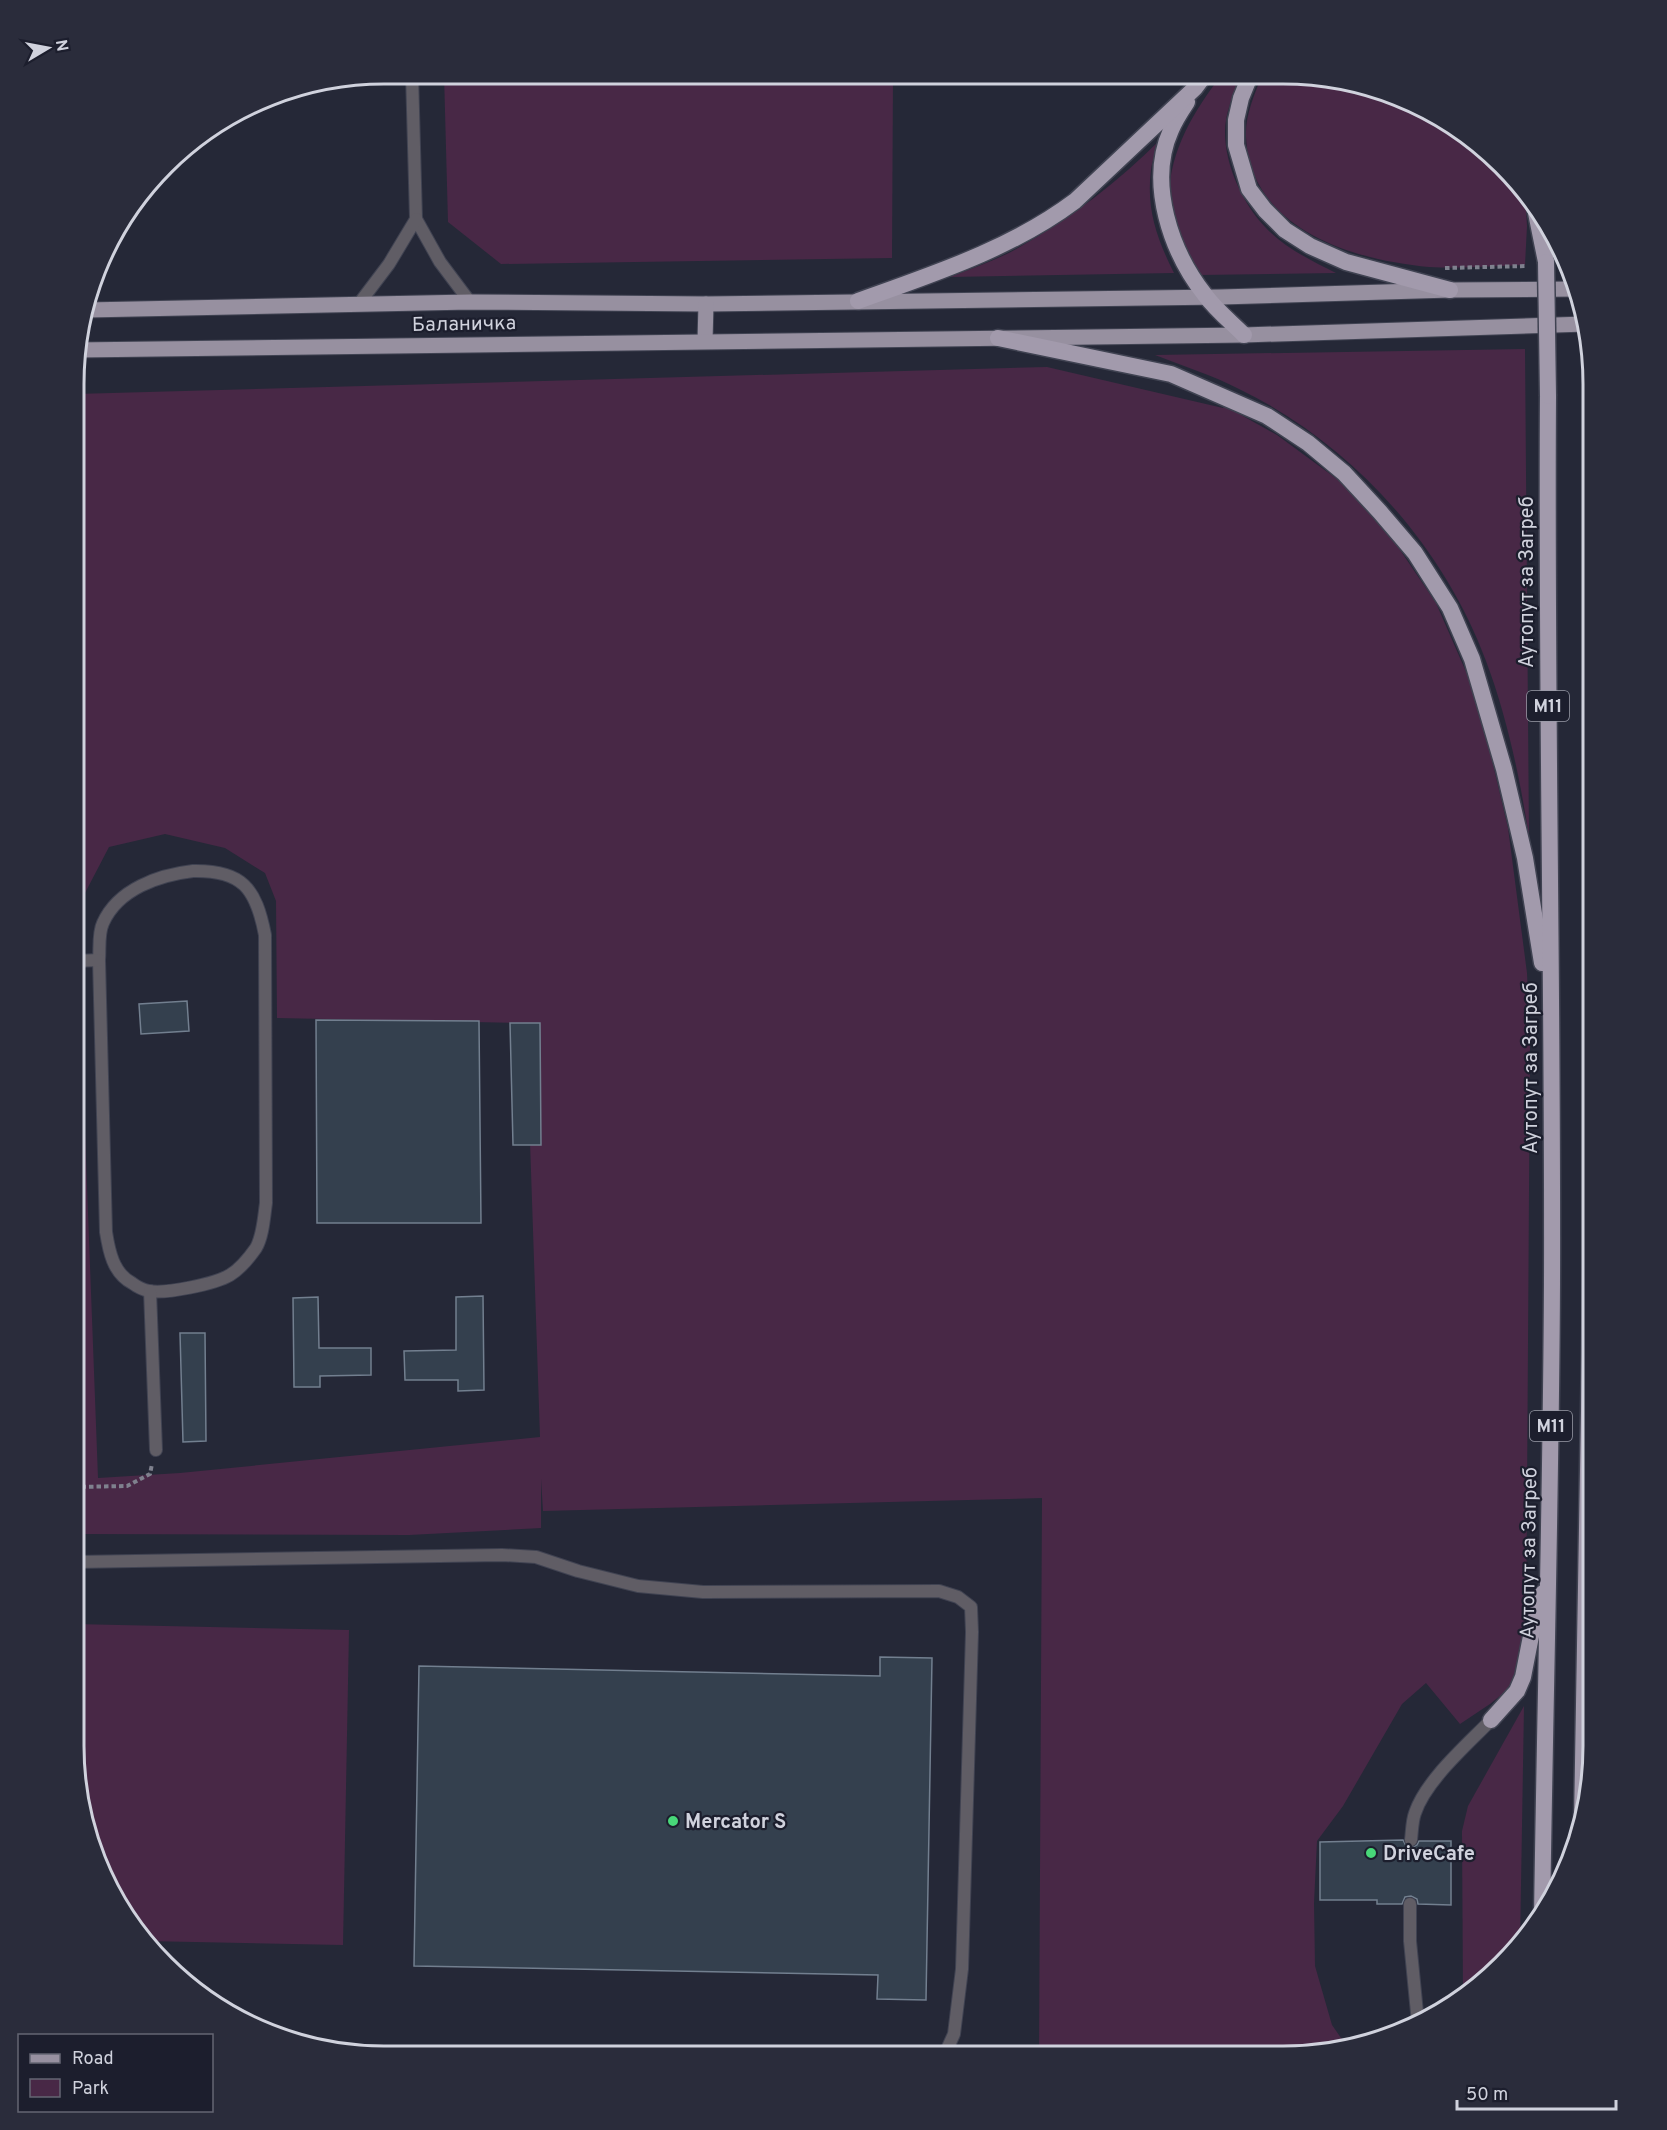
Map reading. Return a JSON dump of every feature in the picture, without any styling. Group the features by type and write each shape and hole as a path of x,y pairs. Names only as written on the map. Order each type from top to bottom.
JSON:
{"highway":[{"path":"858,301 999,247 1058,214 1075,201 1197,84"},
{"path":"1198,84 1170,131 1165,151 1162,191 1165,211 1177,250 1189,273 1206,297 1244,335"},
{"path":"1247,84 1236,120 1236,145 1249,189 1265,210 1285,230 1335,258 1450,290"},
{"path":"1536,223 1540,264"},
{"name":"Аутопут за Загреб","path":"1542,1897 1552,1291 1547,583 1548,396 1540,264 1543,234"},
{"path":"998,339 1171,374 1266,416 1308,443 1344,473 1415,554 1450,608 1472,659 1487,708 1525,858 1551,1017"},
{"path":"1491,1720 1517,1691 1523,1677 1532,1631 1549,1572"}],"main road":[{"name":"Баланичка","path":"93,310 470,302 706,304 1206,297 1568,289"},
{"path":"705,341 706,304"},
{"name":"Баланичка","path":"86,350 1244,335 1577,324"}],"lane":[{"path":"412,84 416,219 440,262 470,302"},
{"path":"358,305 389,264 416,219"},
{"path":"212,871 229,874 243,884 254,900 262,919 265,935 266,1203 257,1246 231,1275 190,1288 150,1291 130,1283 116,1267 109,1252 99,960 102,924 114,906 137,887 173,873 212,871"},
{"path":"84,961 99,960"},
{"path":"150,1291 156,1450"},
{"path":"84,1562 502,1555 536,1557 578,1571 649,1587 703,1592 939,1591 958,1597 971,1607 972,1632 963,1957 954,2034 949,2046"},
{"path":"1411,1840 1415,1813 1430,1787 1491,1720"},
{"path":"1410,1904 1410,1941 1418,2014"}],"path":[{"path":"1441,268 1540,264"},
{"path":"84,1487 126,1486 150,1474 156,1450"}],"green space":[{"path":"444,84 893,84 892,258 501,264 448,222"},
{"path":"1215,84 1239,84 1226,118 1226,145 1232,171 1250,208 1266,228 1282,242 1299,254 1336,273 1200,275 1177,234 1171,213 1169,192 1178,150 1186,130"},
{"path":"1259,84 1322,87 1380,100 1433,124 1481,158 1509,186 1526,208 1525,265 1441,268 1399,263 1369,257 1310,234 1286,217 1266,195 1252,169 1246,129"},
{"path":"1161,139 1152,166 1150,198 1158,236 1174,273 950,277 1010,252 1057,224 1111,184"},
{"path":"1525,349 1529,837 1512,748 1486,661 1468,618 1445,577 1418,538 1355,468 1319,438 1280,411 1239,389 1155,355"},
{"path":"1047,367 1223,408 1225,406 1277,435 1341,482 1396,544 1436,603 1467,674 1491,756 1508,828 1527,973 1530,1040 1526,1648 1511,1687 1460,1724 1426,1683 1402,1704 1343,1806 1317,1841 1314,1903 1315,1966 1332,2025 1342,2040 1283,2046 1039,2046 1042,1498 543,1511 541,1479 541,1528 409,1535 84,1534 84,1106 98,1478 180,1473 540,1437 526,1023 277,1018 276,901 265,873 225,848 165,834 109,847 84,897 84,394"},
{"path":"84,1624 349,1630 343,1945 156,1941 135,1913 115,1879 94,1824 85,1766"},
{"path":"1524,1706 1520,1930 1481,1972 1463,1986 1462,1831 1468,1806"}],"building":[{"path":"187,1001 189,1031 141,1034 139,1004"},
{"path":"316,1020 479,1021 481,1223 317,1223"},
{"path":"510,1023 540,1023 541,1145 513,1145"},
{"path":"483,1296 484,1390 458,1391 458,1380 405,1380 404,1351 456,1350 456,1297"},
{"path":"318,1297 319,1348 371,1348 371,1375 320,1376 320,1387 294,1387 293,1298"},
{"path":"180,1333 205,1333 206,1441 183,1442"},
{"name":"Mercator S","path":"880,1657 932,1658 926,2000 877,1999 878,1975 414,1966 419,1666 880,1676"},
{"path":"1403,1840 1406,1846 1411,1848 1419,1841 1451,1841 1451,1905 1418,1904 1417,1899 1411,1896 1405,1897 1402,1904 1377,1904 1377,1900 1320,1900 1320,1842"}],"place":[{"name":"Mercator S","path":"673,1821"},
{"name":"DriveCafe","path":"1371,1853"}]}
